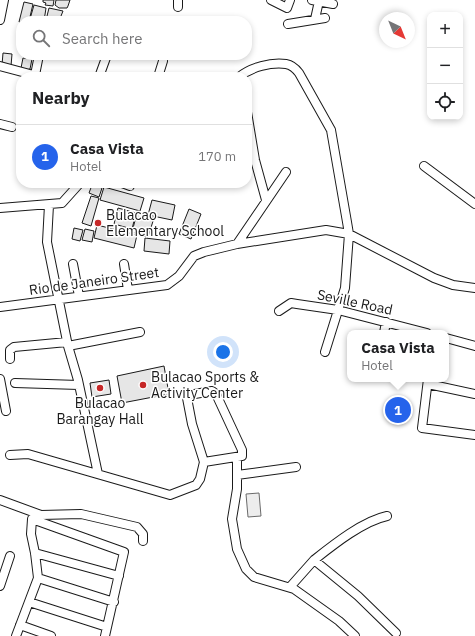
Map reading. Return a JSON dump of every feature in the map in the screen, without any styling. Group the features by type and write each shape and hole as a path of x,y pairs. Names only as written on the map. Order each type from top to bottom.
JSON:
{"street":[{"path":"0,20 4,0"},
{"path":"271,0 287,8 290,0"},
{"path":"315,19 315,1 333,4"},
{"path":"288,24 325,18"},
{"path":"38,72 40,60"},
{"path":"101,72 105,60"},
{"path":"160,72 163,61"},
{"path":"246,72 250,69 269,65 287,64 299,73 331,130 348,234 345,288 325,352"},
{"path":"0,66 23,72"},
{"path":"0,124 12,127"},
{"path":"252,142 255,160 266,200"},
{"path":"424,166 475,204"},
{"path":"237,244 286,172"},
{"path":"0,208 62,203 76,188"},
{"path":"49,205 47,242 67,344 79,385 98,474"},
{"name":"Rio de Janeiro Street","path":"0,307 167,285 179,276 194,256 237,244 326,230 348,234 434,278 453,285 475,288"},
{"path":"73,264 79,296"},
{"path":"124,264 128,290"},
{"name":"Seville Road","path":"279,311 291,303 338,310 416,330"},
{"path":"385,330 386,322"},
{"path":"10,359 10,350 14,347 67,344 140,332"},
{"path":"449,339 475,346"},
{"path":"0,379 6,411"},
{"path":"428,382 422,428 475,435"},
{"path":"432,382 475,394"},
{"path":"15,383 79,385"},
{"path":"10,454 28,454 170,495 196,485 200,478 204,462 192,424 187,398 189,395 212,391 216,394 242,450 242,456 204,462"},
{"path":"236,458 237,489 232,519 237,549 246,569 254,577 290,587 339,621 355,636"},
{"path":"237,475 296,467"},
{"path":"0,500 41,514 81,514 137,527 144,534 143,542"},
{"path":"290,587 314,560 352,533 375,520 387,516"},
{"path":"16,636 38,578 31,534 32,519 124,552 114,602 105,636"},
{"path":"35,553 119,576"},
{"path":"0,586 10,556"},
{"path":"314,560 358,596 396,633"},
{"path":"38,578 114,602"},
{"path":"29,602 107,627"},
{"path":"20,625 51,636"}],"shaded area":[{"path":"259,493 261,516 248,517 246,494"}],"building":[{"path":"43,0 54,0 53,6 45,5 46,3 43,2"},
{"path":"56,0 70,0 67,8 59,8 55,5"},
{"path":"24,2 33,4 30,16 20,16"},
{"path":"34,5 46,8 45,16 31,16"},
{"path":"49,8 63,11 61,16 47,16"},
{"path":"3,53 12,54 11,66 2,65"},
{"path":"23,60 32,60 30,69 26,70 21,68"},
{"path":"91,188 102,188 99,197 89,193"},
{"path":"104,188 144,198 140,211 100,200"},
{"path":"91,196 99,198 91,226 82,223"},
{"path":"152,200 175,205 172,220 148,215"},
{"path":"118,208 136,213 132,229 114,224"},
{"path":"189,209 201,214 191,239 179,234"},
{"path":"137,213 154,218 148,237 132,232"},
{"path":"97,225 137,235 134,248 94,238"},
{"path":"74,228 83,230 80,241 72,239"},
{"path":"85,229 94,231 92,242 82,240"},
{"path":"145,238 170,241 169,254 144,251"},
{"name":"Bulacao Sports & Activity Center","path":"164,366 169,394 122,403 117,376"},
{"name":"Bulacao Barangay Hall","path":"109,380 111,394 92,397 90,383"}],"place":[{"name":"Bulacao Elementary School","path":"98,223"},
{"name":"Bulacao Sports & Activity Center","path":"143,385"},
{"name":"Bulacao Barangay Hall","path":"100,388"},
{"name":"Casa Vista","path":"398,410"}]}
